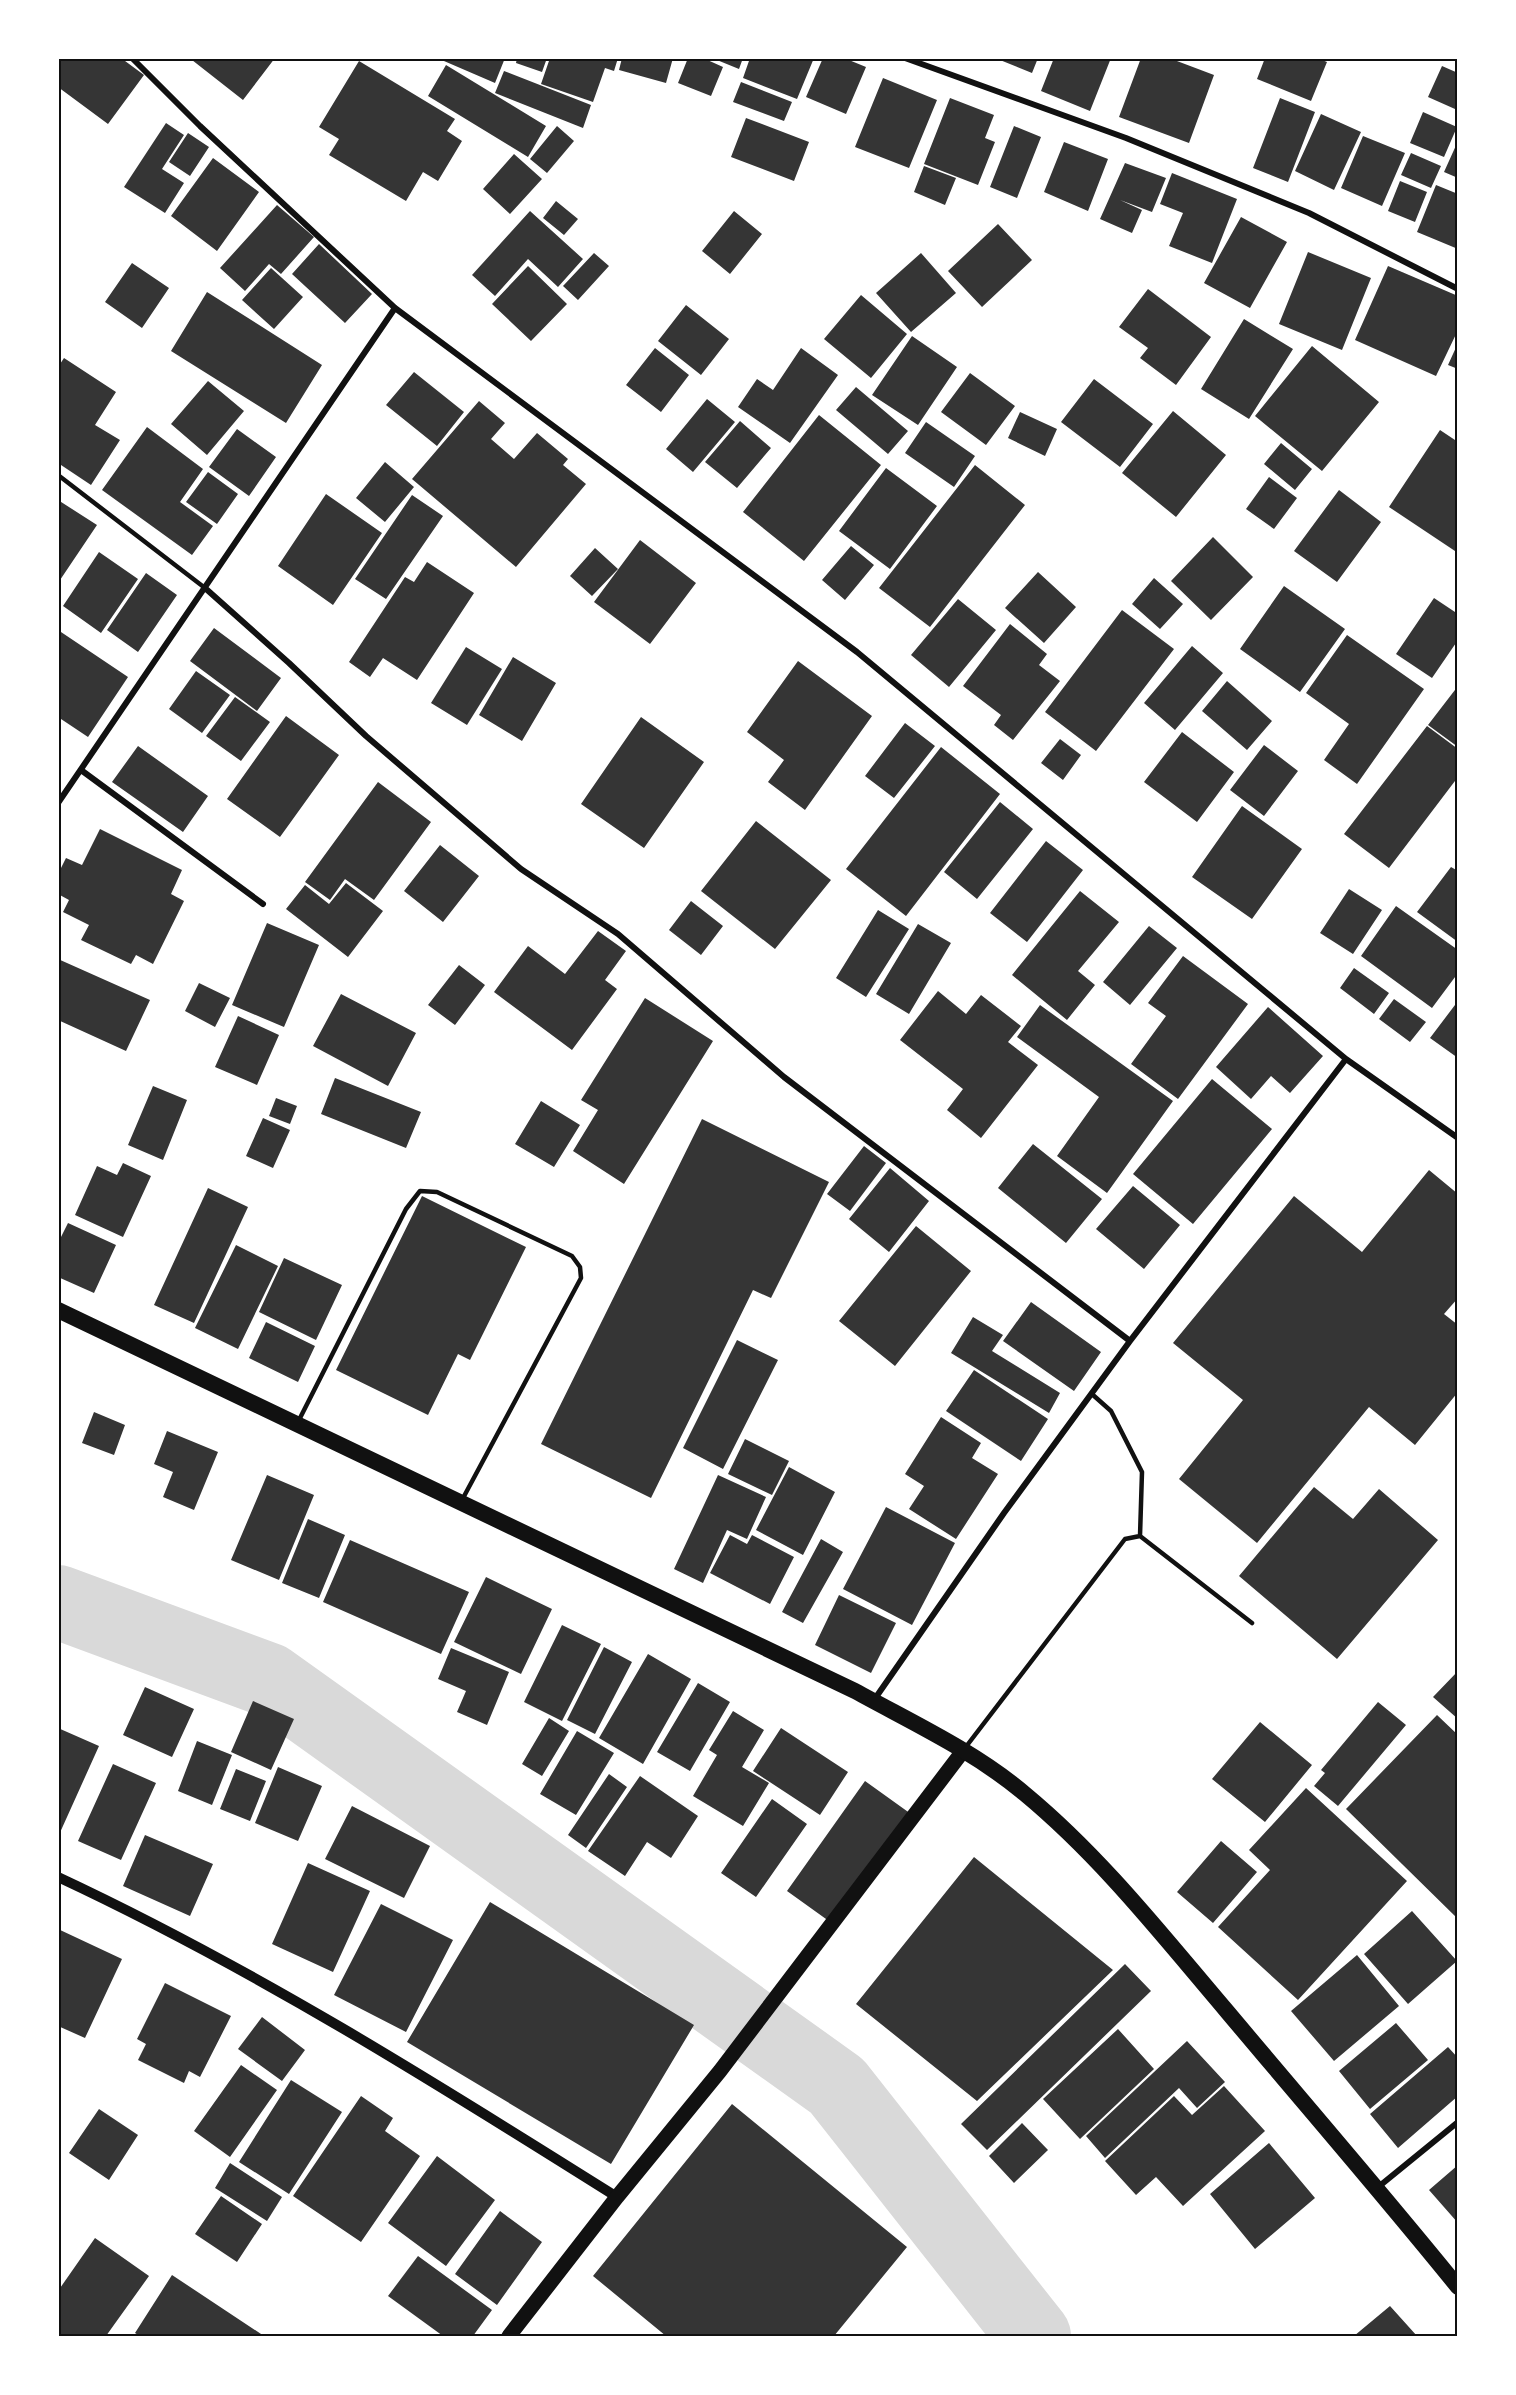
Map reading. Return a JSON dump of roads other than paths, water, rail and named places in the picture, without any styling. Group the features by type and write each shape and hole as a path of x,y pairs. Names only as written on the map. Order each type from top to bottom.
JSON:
{"highway":[{"path":"58,1310 810,1668 963,1751 1024,1793 1077,1842 1132,1899 1458,2287"}],"main road":[{"path":"508,2337 617,2197 720,2071 963,1751"}],"street":[{"path":"132,58 200,126 395,308 857,652 1346,1059 1458,1138"},
{"path":"905,58 1126,138 1309,213 1458,290"},
{"path":"58,803 395,308"},
{"path":"205,588 436,798 521,869 618,934 784,1077 1130,1341"},
{"path":"81,770 263,904"},
{"path":"873,1701 1004,1513 1093,1395 1130,1341 1346,1059"},
{"path":"58,1877 208,1953 288,1998 468,2103 617,2197"},
{"path":"1377,2188 1458,2122"}],"lane":[{"path":"58,475 205,588"},
{"path":"297,1424 406,1209 420,1191 438,1192 572,1256 580,1267 581,1278 460,1502"},
{"path":"1093,1395 1111,1411 1142,1472 1140,1536"},
{"path":"963,1751 1046,1646 1125,1539 1140,1536 1252,1623"}],"waterway":[{"path":"58,1602 269,1680 837,2086 1034,2336"}]}
